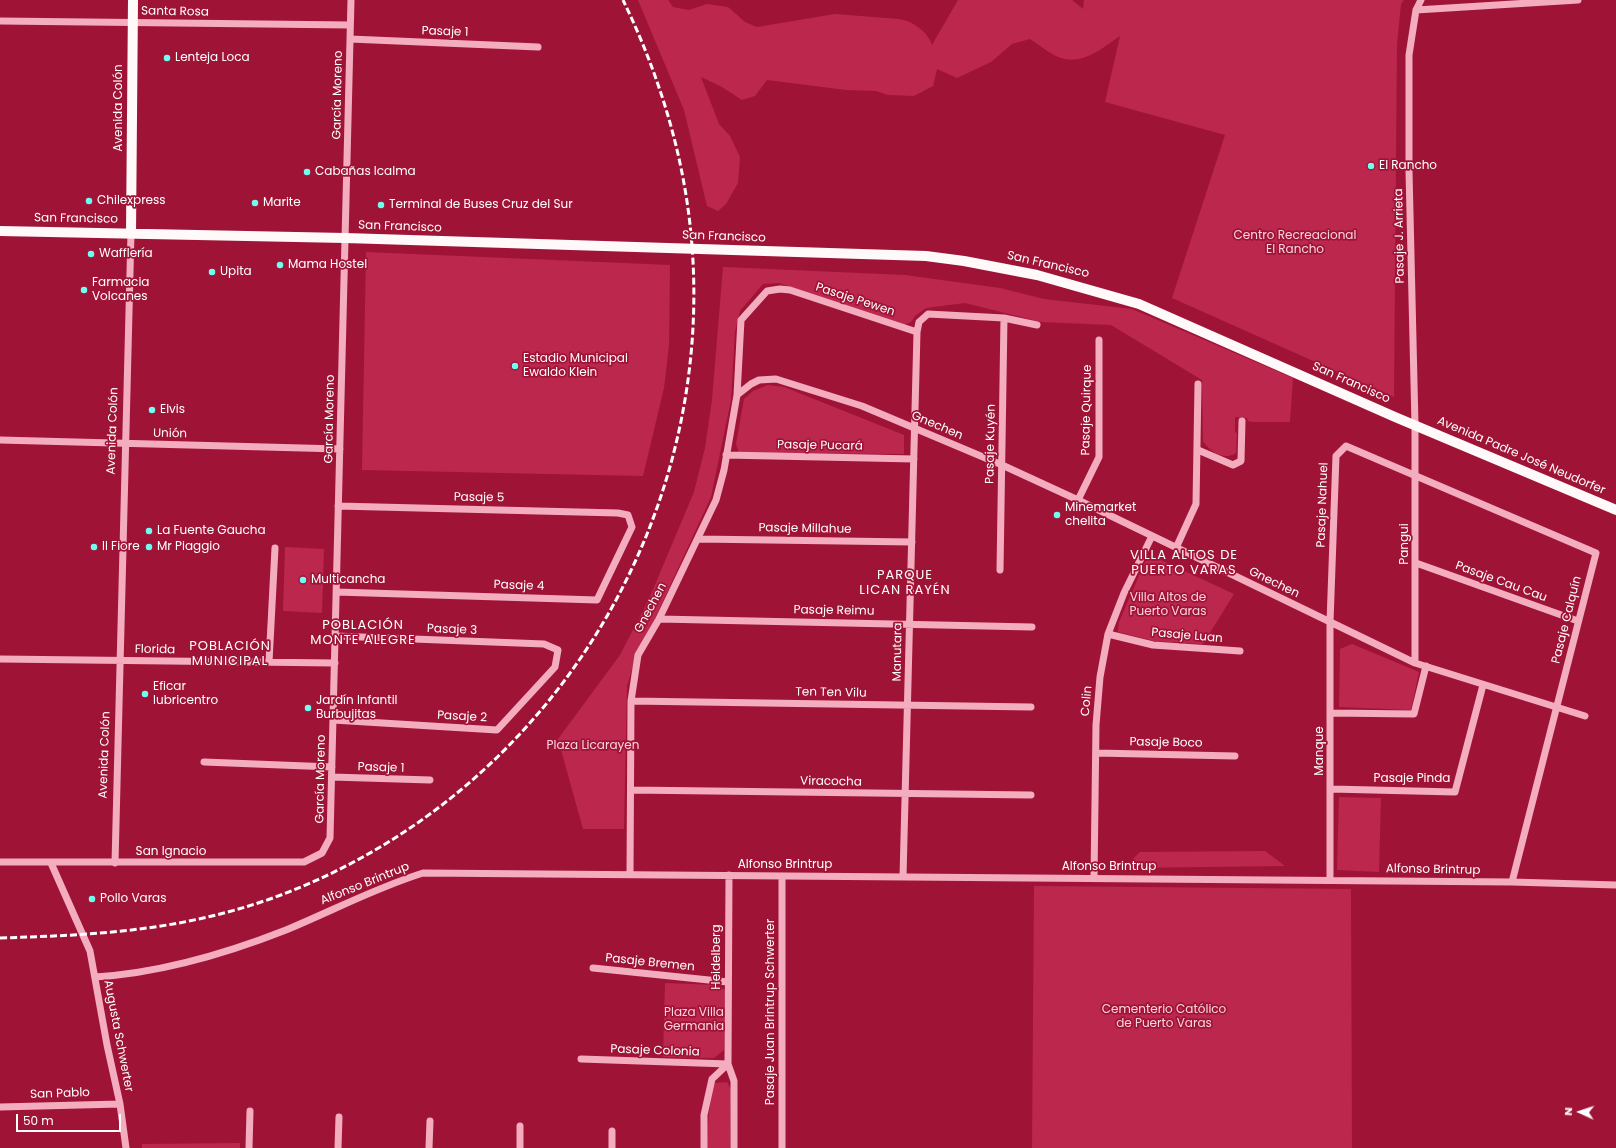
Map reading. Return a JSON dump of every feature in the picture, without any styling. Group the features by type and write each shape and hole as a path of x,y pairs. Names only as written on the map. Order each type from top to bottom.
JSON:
{"main road":[{"name":"Avenida Colón","path":"131,233 133,0"},
{"name":"San Francisco","path":"0,231 345,238 926,256 964,261 1037,275 1139,304 1415,425"},
{"name":"Avenida Padre José Neudorfer","path":"1415,425 1616,510"}],"street":[{"name":"García Moreno","path":"330,838 351,0"},
{"name":"Pasaje J. Arrieta","path":"1415,425 1409,164 1409,55 1416,10 1421,0"},
{"path":"1416,10 1578,0"},
{"name":"Santa Rosa","path":"0,21 350,25"},
{"name":"Pasaje 1","path":"350,39 538,47"},
{"name":"Avenida Colón","path":"115,863 131,233"},
{"name":"Pasaje Pewen","path":"736,395 741,320 767,291 780,289 790,290 917,332"},
{"path":"917,332 919,322 928,314 1004,318 1037,325"},
{"name":"Pasaje Kuyén","path":"1000,570 1004,318"},
{"name":"Manutara","path":"903,877 917,332"},
{"name":"Pasaje Quirque","path":"1078,500 1099,457 1099,340"},
{"name":"Gnechen","path":"630,874 632,790 631,701 638,655 659,619 716,500 724,470 736,395 751,384 760,380 784,380 862,406 1002,465 1078,500 1415,663 1585,716"},
{"path":"1176,548 1196,504 1198,384"},
{"path":"1198,450 1233,465 1241,461 1242,421"},
{"name":"Pangui","path":"1415,425 1415,663"},
{"name":"Unión","path":"0,440 340,449"},
{"name":"Pasaje Nahuel","path":"1330,622 1336,456 1346,446 1416,476"},
{"name":"Pasaje Pucará","path":"726,455 914,459"},
{"name":"Pasaje Calquín","path":"1416,476 1596,553 1512,882"},
{"name":"Pasaje 5","path":"338,506 618,513"},
{"name":"Pasaje 4","path":"336,592 597,600 632,527 628,516 618,513"},
{"name":"Colin","path":"1094,878 1097,698 1108,634 1124,593 1152,536"},
{"name":"Pasaje Millahue","path":"698,539 912,542"},
{"path":"269,662 275,548"},
{"name":"Pasaje Cau Cau","path":"1416,563 1578,622"},
{"name":"Pasaje Reimu","path":"659,619 1032,627"},
{"name":"Manque","path":"1330,622 1330,880"},
{"name":"Pasaje Luan","path":"1108,634 1153,646 1240,651"},
{"name":"Pasaje 3","path":"335,636 544,644"},
{"name":"Pasaje 2","path":"333,720 497,730 556,667 558,650 544,644"},
{"name":"Florida","path":"0,659 334,663"},
{"path":"1331,713 1414,714 1426,666"},
{"name":"Pasaje Pinda","path":"1331,790 1455,792 1482,685"},
{"name":"Ten Ten Vilu","path":"631,701 1031,707"},
{"name":"Pasaje Boco","path":"1096,753 1235,756"},
{"path":"204,762 332,767"},
{"name":"Pasaje 1","path":"332,777 430,780"},
{"name":"Viracocha","path":"632,790 1031,795"},
{"name":"San Ignacio","path":"0,862 304,862 322,853 330,838"},
{"path":"52,863 90,950 95,977"},
{"name":"Alfonso Brintrup","path":"95,977 114,976 165,967 237,948 287,930 389,883 423,873 1330,880 1616,885"},
{"name":"Heidelberg","path":"729,875 728,1064 734,1081 734,1148"},
{"name":"Pasaje Juan Brintrup Schwerter","path":"782,876 782,1148"},
{"name":"Pasaje Bremen","path":"593,968 728,982"},
{"name":"Augusta Schwerter","path":"95,977 107,1045 120,1104 126,1148"},
{"name":"Pasaje Colonia","path":"581,1059 728,1064"},
{"path":"704,1148 704,1115 712,1079 728,1064"},
{"name":"San Pablo","path":"0,1107 120,1104"},
{"path":"249,1148 250,1110"},
{"path":"338,1148 339,1117"},
{"path":"429,1148 430,1121"},
{"path":"520,1126 520,1148"},
{"path":"612,1131 612,1148"}],"green space":[{"name":"Centro Recreacional El Rancho","path":"638,0 668,0 673,7 689,10 707,4 728,7 745,22 757,27 835,14 899,19 910,22 919,28 927,36 932,45 958,0 1072,0 1083,9 1084,0 1404,0 1401,4 1397,44 1394,397 1172,298 1225,135 1105,102 1120,36 1094,53 1080,59 1073,60 1060,58 1030,39 1012,44 991,62 957,78 937,69 933,86 914,96 888,95 876,91 846,90 767,80 755,96 742,100 722,87 701,77 719,124 730,136 740,157 738,183 726,204 718,211 707,206 684,110"},
{"name":"Estadio Municipal Ewaldo Klein","path":"366,252 670,265 669,345 664,388 643,476 362,470"},
{"name":"Plaza Licarayen","path":"723,267 905,275 1000,288 1044,299 1132,309 1293,378 1290,422 1252,422 1248,421 1247,418 1235,417 1235,432 1237,433 1236,453 1222,456 1209,449 1203,441 1202,380 1111,325 1041,322 965,303 926,308 915,316 911,322 904,325 779,283 763,284 740,311 735,332 731,400 711,497 633,666 627,686 624,829 583,829 558,739 620,655 649,599 694,492 705,448 712,400"},
{"path":"768,385 784,387 904,435 904,454 739,453 736,444 744,399 753,391"},
{"name":"Multicancha","path":"285,547 324,549 322,613 283,611"},
{"name":"Villa Altos de Puerto Varas","path":"1152,556 1234,594 1203,644 1154,641 1118,632 1119,622 1145,562"},
{"path":"1352,644 1419,672 1411,710 1339,707 1340,649"},
{"path":"1339,797 1381,798 1379,872 1337,870"},
{"path":"1265,851 1285,866 1124,868 1140,852"},
{"name":"Cementerio Católico de Puerto Varas","path":"1034,886 1351,889 1352,1148 1032,1148"},
{"name":"Plaza Villa Germania","path":"665,983 717,985 725,990 724,1050 714,1058 663,1057"},
{"path":"727,1082 731,1090 730,1148 707,1148 708,1123 715,1083"},
{"path":"240,1143 240,1148 142,1148 142,1144"}],"railway":[{"path":"0,938 103,933 169,925 202,918 236,910 270,899 373,852 463,788 541,710 604,621 651,523 682,418 694,307 686,195 676,145 662,95 644,47 623,0"}],"place":[{"name":"Lenteja Loca","path":"167,58"},
{"name":"El Rancho","path":"1371,166"},
{"name":"Cabañas Icalma","path":"307,172"},
{"name":"Chilexpress","path":"89,201"},
{"name":"Marite","path":"255,203"},
{"name":"Terminal de Buses Cruz del Sur","path":"381,205"},
{"name":"Wafflería","path":"91,254"},
{"name":"Mama Hostel","path":"280,265"},
{"name":"Upita","path":"212,272"},
{"name":"Farmacia Volcanes","path":"84,290"},
{"name":"Estadio Municipal Ewaldo Klein","path":"515,366"},
{"name":"Elvis","path":"152,410"},
{"name":"Minemarket chelita","path":"1057,515"},
{"name":"La Fuente Gaucha","path":"149,531"},
{"name":"Il Fiore","path":"94,547"},
{"name":"Mr Piaggio","path":"149,547"},
{"name":"Multicancha","path":"303,580"},
{"name":"Eficar lubricentro","path":"145,694"},
{"name":"Jardín Infantil Burbujitas","path":"308,708"},
{"name":"Pollo Varas","path":"92,899"}],"district":[{"name":"VILLA ALTOS DE PUERTO VARAS","path":"1184,564"},
{"name":"PARQUE LICAN RAYÉN","path":"905,584"},
{"name":"POBLACIÓN MONTE ALEGRE","path":"363,634"},
{"name":"POBLACIÓN MUNICIPAL","path":"230,654"}]}
